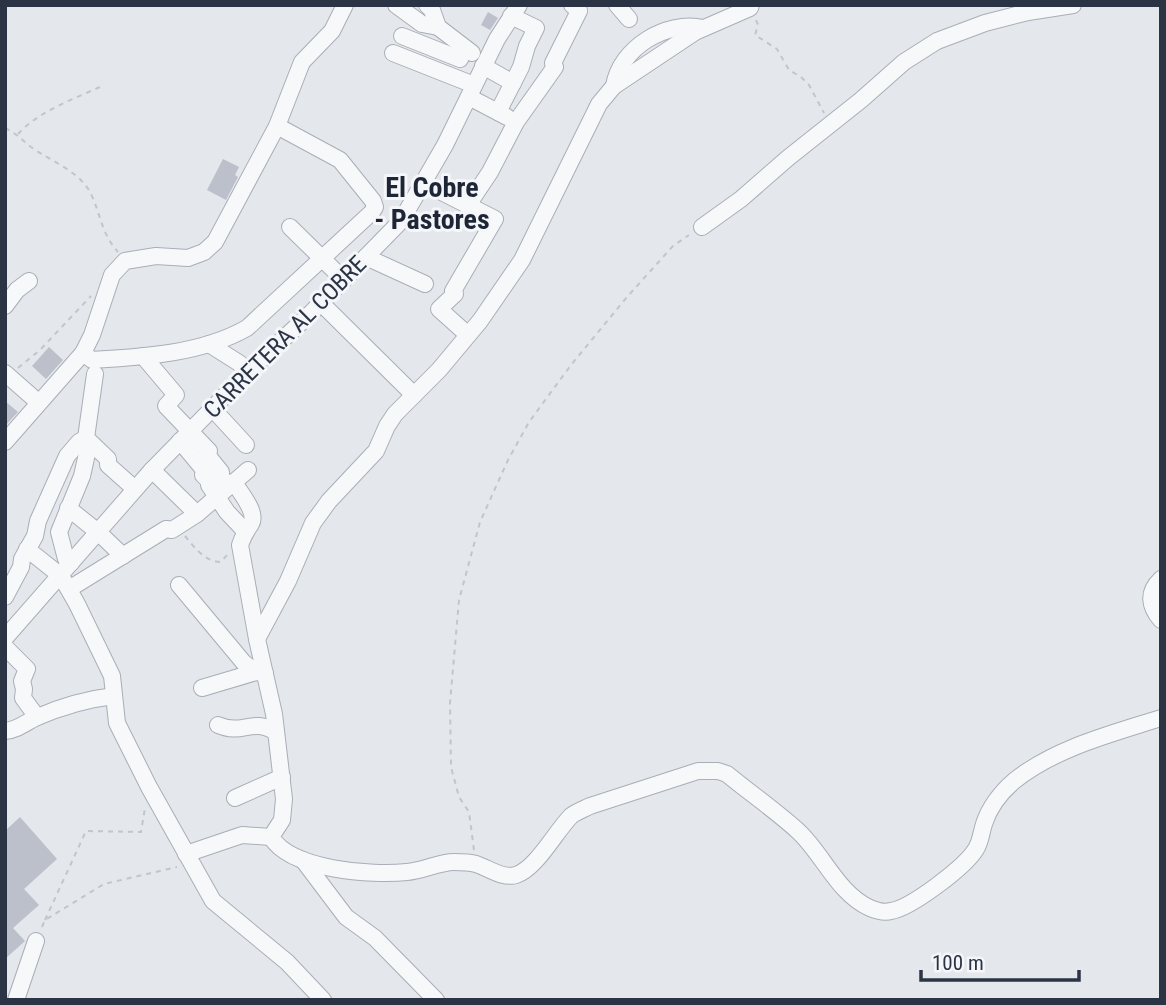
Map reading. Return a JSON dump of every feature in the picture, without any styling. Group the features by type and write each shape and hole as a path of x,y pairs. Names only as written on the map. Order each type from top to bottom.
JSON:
{"street":[{"path":"5,442 83,353 92,335 112,275 125,261 156,256 188,258 204,252 215,242 277,126 302,62 332,31 345,5"},
{"path":"396,5 422,24 438,27"},
{"path":"427,5 432,10 438,27 465,55 513,83"},
{"path":"617,5 629,19"},
{"path":"702,227 741,199 904,62 937,41 985,23 1028,12 1073,5"},
{"path":"468,205 490,172 516,122 555,67 553,63 579,11 576,7"},
{"path":"257,639 303,549 313,523 329,501 376,451 387,426 468,335 522,260 599,104 614,86 703,28 750,7"},
{"path":"498,112 521,67 540,38 536,28 515,11"},
{"name":"CARRETERA AL COBRE","path":"5,638 67,576 98,532 152,470 401,221 515,11"},
{"path":"402,36 460,59 465,55"},
{"path":"393,53 457,79 498,112 516,122"},
{"path":"457,79 465,55"},
{"path":"521,67 545,79"},
{"path":"83,353 92,360 143,356 225,341 247,328 372,212 373,201 340,160 277,126"},
{"path":"424,183 495,219 463,270 453,291 455,294 439,309 468,335"},
{"path":"290,227 344,280"},
{"path":"366,257 425,284"},
{"path":"5,306 17,290 29,281"},
{"path":"321,303 414,395"},
{"path":"209,344 248,372"},
{"path":"143,356 176,395 166,406 217,497 244,531"},
{"path":"5,373 38,402"},
{"path":"95,374 86,438 88,449 82,477 59,532 67,576 112,676 117,723 149,787 213,901 287,962 314,996"},
{"path":"212,408 246,445"},
{"path":"185,436 209,451 208,456 221,472 221,477 232,484 253,514 253,522 244,531 240,545 257,639 260,672 276,732 285,810 277,830 271,837"},
{"path":"86,438 108,459 108,465 135,488"},
{"path":"5,597 27,549 36,536 38,521 67,456 86,438"},
{"path":"152,470 197,514"},
{"path":"67,576 123,556 166,529 172,530 197,514 248,470"},
{"path":"68,508 123,556"},
{"path":"38,521 59,532"},
{"path":"27,549 67,576"},
{"path":"1161,579 1153,587 1151,595 1154,611 1161,620"},
{"path":"179,585 244,663 260,672"},
{"path":"251,605 261,610 276,603"},
{"path":"5,647 27,669 22,681 25,693 23,698 37,718"},
{"path":"202,688 260,672"},
{"path":"5,732 91,698 114,695"},
{"path":"189,859 247,835 271,837 286,852 303,860 382,874 410,872 450,862 472,863 508,876 516,875 530,866 573,814 698,771 718,771 727,774 798,831 856,901 878,911 889,912 910,902 966,863 977,848 983,825 996,800 1015,781 1048,760 1089,741 1161,718"},
{"path":"218,724 232,731 260,725 276,732"},
{"path":"235,798 282,777"},
{"path":"247,835 248,818"},
{"path":"303,860 346,917 375,938 436,1000"},
{"path":"16,1000 36,941"}],"path":[{"path":"750,7 758,24 755,34 771,43 789,70 809,85 824,112 827,127"},
{"path":"18,135 27,125 102,86"},
{"path":"5,128 80,180 89,191 104,235 125,261"},
{"path":"472,863 473,830 469,812 459,797 451,767 450,703 460,600 480,522 508,460 529,422 571,365 673,246 702,227"},
{"path":"5,373 31,359 90,296 107,288"},
{"path":"178,526 196,550 215,562 221,562 229,552"},
{"path":"36,941 86,831 141,832 149,787"},
{"path":"45,920 104,884 189,859"}],"building":[{"path":"488,12 498,18 490,30 481,25"},
{"path":"223,159 239,167 235,175 238,177 226,200 207,190"},
{"path":"49,347 63,360 46,379 32,366"},
{"path":"5,401 18,412 5,426"},
{"path":"20,817 57,859 24,889 39,905 13,928 25,941 5,959 5,831"}],"district":[{"name":"El Cobre - Pastores","path":"432,203"}]}
